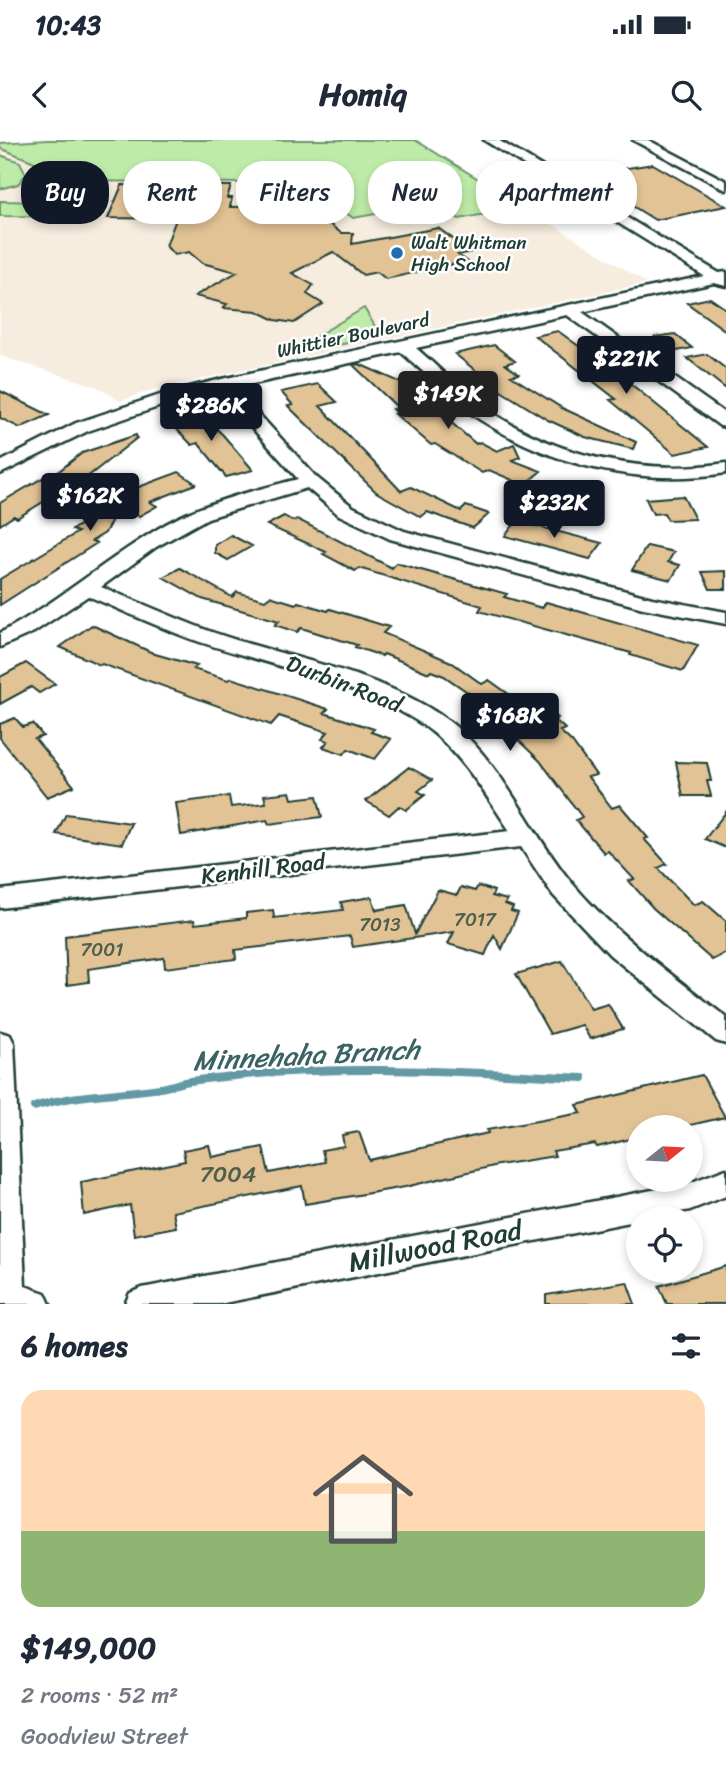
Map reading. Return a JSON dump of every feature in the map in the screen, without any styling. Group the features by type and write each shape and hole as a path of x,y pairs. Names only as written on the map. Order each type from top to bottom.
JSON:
{"street":[{"path":"490,140 723,279"},
{"path":"639,140 726,186"},
{"name":"Whittier Boulevard","path":"0,469 82,427 119,413 222,384 723,279"},
{"path":"569,310 726,422"},
{"path":"403,345 483,414 526,437 571,455 624,468 661,473 689,473 726,468"},
{"path":"222,384 310,481 346,511 397,535 650,604 726,618"},
{"path":"0,450 18,459"},
{"path":"0,641 43,618 158,539 201,514 310,481"},
{"name":"Durbin Road","path":"86,588 201,635 365,687 406,706 441,727 467,751 562,888 620,947 726,1033"},
{"name":"Kenhill Road","path":"0,899 525,838"},
{"path":"0,1043 14,1302"},
{"name":"Millwood Road","path":"142,1304 690,1196 726,1181"}],"shaded area":[{"name":"Walt Whitman High School","path":"0,148 32,161 21,161 21,224 109,224 109,181 123,182 123,224 222,224 222,183 236,183 236,224 354,224 354,218 368,215 368,224 462,224 462,218 476,216 476,224 552,224 647,283 154,389 120,401 96,386 0,356"}],"green space":[{"path":"47,140 415,140 449,161 368,161 368,215 354,218 354,161 236,161 236,183 222,183 222,161 123,161 123,182 109,181 109,161 32,161 0,148 0,143"},
{"path":"0,155 20,162 21,180 18,184 0,189"},
{"path":"462,169 476,177 476,216 462,218"},
{"path":"0,201 21,201 21,216 0,216"},
{"path":"364,308 381,336 319,349 310,340"}],"building":[{"path":"653,164 726,206 655,220 637,209 637,167"},
{"name":"Walt Whitman High School","path":"123,185 123,218 109,218"},
{"name":"Walt Whitman High School","path":"222,186 231,186 227,198 232,198 230,207 236,207 236,224 329,224 341,233 353,233 352,244 438,228 471,252 458,255 467,261 386,279 377,272 363,275 333,252 292,273 313,285 307,294 323,304 294,323 275,320 257,311 223,308 227,304 195,296 237,272 202,263 189,252 174,255 166,246 174,224 222,224"},
{"path":"710,298 726,309 726,331 687,303"},
{"path":"558,331 631,384 708,447 675,454 610,400 616,399 535,336"},
{"path":"675,334 692,348 672,352 655,337"},
{"path":"494,345 515,361 505,364 519,374 511,376 562,408 636,442 633,449 585,437 548,420 501,391 455,354"},
{"path":"707,354 726,369 726,389 687,358"},
{"path":"359,364 409,386 476,444 480,442 497,451 514,444 520,457 512,460 541,471 524,485 489,470 482,473 435,444 431,445 395,414 398,414 393,409 398,408 353,365"},
{"path":"318,384 337,402 320,406 401,491 411,487 461,511 466,506 489,514 473,528 427,512 421,517 376,492 288,406 293,405 281,392"},
{"path":"0,391 49,415 20,428 0,418"},
{"path":"199,412 253,470 226,477 198,443 192,445 168,420"},
{"path":"136,435 137,438 86,478 0,525 0,503 46,476 50,478 82,453"},
{"path":"179,472 196,484 150,502 157,506 139,516 119,506 105,533 92,541 97,543 0,605 0,579 78,532 72,530 96,514 89,510 128,491"},
{"path":"683,496 695,519 668,520 664,513 653,514 646,499"},
{"path":"284,516 293,521 297,519 392,568 396,563 507,594 504,597 542,608 546,602 698,645 683,671 630,655 631,653 479,611 482,606 359,568 355,571 323,554 326,552 267,525"},
{"path":"516,522 602,543 590,559 505,536"},
{"path":"231,535 252,546 228,560 215,553 215,545"},
{"path":"647,546 674,552 668,562 680,565 671,580 632,570"},
{"path":"180,568 232,597 237,592 265,600 270,596 328,611 330,609 389,627 383,633 451,662 482,684 489,680 531,710 544,706 558,718 555,720 565,729 560,731 572,742 596,775 588,777 612,808 620,805 648,838 644,839 667,864 658,868 694,905 703,901 726,921 726,953 712,960 653,908 629,881 634,879 608,851 604,853 576,820 582,817 540,761 518,740 526,737 494,706 491,708 444,676 431,671 429,673 384,654 382,656 355,647 357,645 301,628 297,632 275,625 279,621 202,599 163,577"},
{"path":"726,571 726,589 710,589 702,572"},
{"path":"92,625 155,654 197,666 193,669 228,680 231,678 328,709 324,713 374,729 371,732 391,739 375,759 348,749 344,754 323,747 328,741 322,739 328,732 279,716 271,725 100,665 60,647"},
{"path":"26,663 55,684 39,693 31,687 0,704 0,677"},
{"path":"15,718 23,727 33,724 43,736 35,739 74,786 47,797 0,738 0,724"},
{"path":"676,762 707,763 711,781 707,781 711,796 683,796"},
{"path":"409,767 432,780 418,791 425,795 406,810 399,806 389,815 366,801"},
{"path":"290,792 292,799 317,796 322,817 269,824 267,820 181,835 176,803 229,796 231,807 266,803 264,795"},
{"path":"726,812 726,848 705,839"},
{"path":"66,814 131,823 122,844 56,834"},
{"path":"478,886 494,891 492,896 507,900 505,904 513,907 511,911 518,913 502,949 494,935 485,955 448,944 454,932 353,947 350,936 235,950 236,959 165,968 164,958 88,969 89,982 67,985 65,936 194,920 195,924 246,918 246,913 273,910 274,918 343,910 341,902 372,897 376,910 406,905 415,934 438,890 457,895 461,887 475,891"},
{"path":"562,961 591,1009 608,1004 623,1029 590,1039 582,1025 550,1034 516,974"},
{"path":"702,1075 725,1117 704,1122 704,1115 626,1115 626,1140 597,1147 595,1144 553,1151 555,1156 498,1165 405,1187 305,1204 302,1186 173,1212 176,1227 134,1235 130,1205 84,1215 81,1182 185,1161 183,1150 209,1145 212,1157 263,1147 269,1173 325,1162 322,1150 344,1146 342,1135 359,1132 369,1160 488,1133 487,1130 581,1113 577,1105"},
{"path":"726,1266 726,1304 667,1304 659,1286 669,1283 703,1283 703,1273"},
{"path":"626,1282 635,1304 546,1304 546,1295"}],"waterway":[{"name":"Minnehaha Branch","path":"34,1107 66,1099 164,1087 190,1081 288,1072 436,1071 583,1078"}],"place":[{"name":"Walt Whitman High School","path":"397,253"}]}
